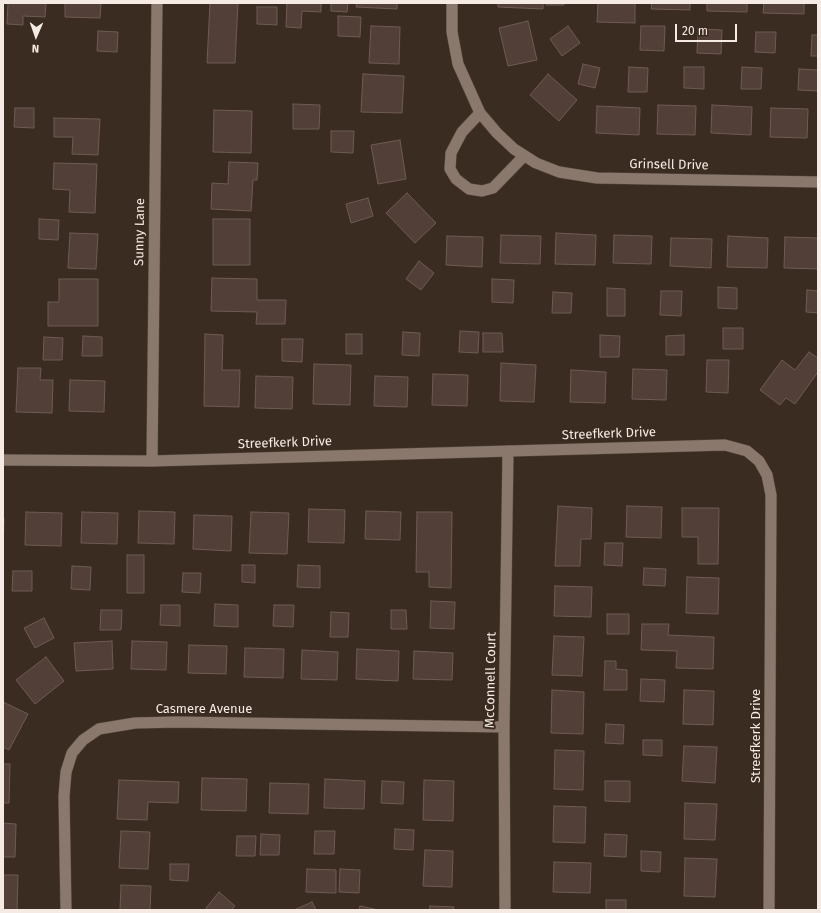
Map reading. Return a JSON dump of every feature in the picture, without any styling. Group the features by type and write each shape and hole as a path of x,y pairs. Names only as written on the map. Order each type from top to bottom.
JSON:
{"street":[{"name":"Sunny Lane","path":"152,461 157,3"},
{"name":"Grinsell Drive","path":"452,3 452,32 458,64 480,113 497,133 524,156 559,172 597,178 818,182"},
{"path":"480,113 462,132 451,153 450,169 456,179 469,189 482,191 493,188 524,156"},
{"name":"Streefkerk Drive","path":"3,460 152,461 724,445 747,451 759,461 767,475 771,494 769,910"},
{"name":"McConnell Court","path":"505,910 504,727 508,451"},
{"name":"Casmere Avenue","path":"66,910 64,796 66,772 72,753 83,740 99,729 135,723 177,722 504,727"}],"building":[{"path":"8,3 46,3 45,17 23,16 23,25 7,24"},
{"path":"65,3 101,3 100,18 65,17"},
{"path":"210,3 238,3 235,63 207,63"},
{"path":"287,3 321,3 321,12 302,11 301,28 286,27"},
{"path":"331,3 348,3 347,12 331,11"},
{"path":"357,3 397,3 397,9 356,7"},
{"path":"498,3 543,3 543,9 498,7"},
{"path":"546,3 564,3 564,5 546,5"},
{"path":"598,3 635,3 635,23 597,22"},
{"path":"652,3 690,3 690,10 651,9"},
{"path":"707,3 747,3 747,12 707,11"},
{"path":"764,3 804,3 804,14 763,13"},
{"path":"257,7 277,7 277,25 257,24"},
{"path":"338,16 361,17 360,37 338,36"},
{"path":"528,21 537,60 508,66 499,28"},
{"path":"371,26 400,27 399,64 369,63"},
{"path":"568,26 580,43 562,56 550,39"},
{"path":"641,26 665,26 664,51 640,50"},
{"path":"698,29 722,30 721,54 697,53"},
{"path":"98,31 118,32 117,52 97,51"},
{"path":"756,32 776,32 775,53 755,52"},
{"path":"812,35 818,35 818,56 811,56"},
{"path":"583,64 600,68 595,88 578,84"},
{"path":"629,67 648,68 647,92 628,92"},
{"path":"684,67 704,67 704,89 684,88"},
{"path":"742,67 762,68 761,89 741,89"},
{"path":"799,69 818,70 818,91 798,90"},
{"path":"363,74 404,76 402,113 361,112"},
{"path":"548,74 577,100 559,121 530,95"},
{"path":"293,104 320,105 319,129 293,129"},
{"path":"658,105 696,106 695,135 657,134"},
{"path":"712,105 752,107 751,135 711,133"},
{"path":"597,106 640,108 639,135 596,133"},
{"path":"15,108 34,108 34,128 14,127"},
{"path":"771,108 808,109 807,138 770,137"},
{"path":"214,110 252,111 251,153 213,152"},
{"path":"54,118 100,119 98,155 72,154 73,137 54,137"},
{"path":"331,131 354,131 353,153 331,152"},
{"path":"400,140 406,179 378,184 371,145"},
{"path":"229,162 258,163 257,180 253,180 251,211 211,209 212,183 228,184"},
{"path":"54,163 97,164 95,213 69,212 70,190 53,189"},
{"path":"407,193 436,223 415,243 386,213"},
{"path":"368,198 373,216 351,223 346,204"},
{"path":"39,219 59,220 58,240 39,239"},
{"path":"213,219 250,219 250,265 213,265"},
{"path":"70,233 98,234 96,269 68,268"},
{"path":"556,233 596,235 595,265 555,264"},
{"path":"501,235 541,236 540,264 500,263"},
{"path":"614,235 652,236 651,264 613,263"},
{"path":"447,236 483,237 482,267 446,265"},
{"path":"728,236 768,238 767,268 727,267"},
{"path":"785,237 818,238 818,269 784,268"},
{"path":"671,238 712,239 711,268 670,266"},
{"path":"419,261 434,273 421,290 406,279"},
{"path":"212,278 257,279 257,300 286,300 285,324 256,324 257,312 211,311"},
{"path":"59,279 98,279 98,326 48,326 48,302 59,302"},
{"path":"492,279 514,280 513,303 492,302"},
{"path":"718,287 737,288 737,309 718,308"},
{"path":"607,288 625,289 625,316 607,316"},
{"path":"807,290 818,291 818,313 806,312"},
{"path":"661,291 682,291 681,316 660,315"},
{"path":"553,292 572,293 571,313 552,313"},
{"path":"723,328 743,328 743,349 723,349"},
{"path":"460,331 479,332 478,353 459,352"},
{"path":"403,332 420,333 419,356 402,355"},
{"path":"483,333 502,333 503,352 483,352"},
{"path":"205,334 223,335 222,370 240,370 239,407 204,406"},
{"path":"346,334 362,334 362,354 346,354"},
{"path":"600,335 620,336 619,357 600,357"},
{"path":"684,335 684,355 666,355 666,336"},
{"path":"83,336 102,337 102,356 82,356"},
{"path":"44,337 63,338 62,360 43,360"},
{"path":"282,339 303,339 302,362 282,361"},
{"path":"809,352 818,358 818,372 795,404 786,398 780,405 760,390 782,360 795,370"},
{"path":"707,360 729,360 728,393 706,392"},
{"path":"501,363 536,365 534,402 500,401"},
{"path":"314,364 351,365 350,405 313,404"},
{"path":"18,368 41,368 40,380 53,380 52,413 16,412"},
{"path":"633,369 667,370 666,400 632,399"},
{"path":"571,370 606,372 605,403 570,402"},
{"path":"433,374 468,375 467,406 432,405"},
{"path":"256,376 293,377 292,409 255,408"},
{"path":"375,376 408,377 407,407 374,406"},
{"path":"70,380 105,381 104,412 69,411"},
{"path":"558,506 592,508 591,539 581,539 580,566 555,566"},
{"path":"627,506 662,507 661,538 626,537"},
{"path":"682,508 719,508 718,564 698,564 698,537 682,537"},
{"path":"309,509 345,510 344,543 308,542"},
{"path":"139,511 175,512 174,544 138,543"},
{"path":"366,511 401,512 400,540 365,539"},
{"path":"26,512 62,513 61,546 25,545"},
{"path":"82,512 118,513 117,544 81,543"},
{"path":"251,512 289,513 287,554 249,553"},
{"path":"417,512 452,512 451,588 429,587 429,572 416,572"},
{"path":"194,515 232,516 231,551 193,549"},
{"path":"3,518 4,518 3,555"},
{"path":"605,543 623,543 622,566 604,565"},
{"path":"127,555 144,555 144,593 127,593"},
{"path":"242,565 255,565 255,583 242,582"},
{"path":"298,565 320,566 320,588 297,587"},
{"path":"72,566 91,567 90,590 71,589"},
{"path":"644,568 666,569 665,586 643,585"},
{"path":"13,571 32,571 32,591 12,591"},
{"path":"183,573 201,573 200,593 182,592"},
{"path":"687,577 719,578 718,614 686,613"},
{"path":"555,586 592,587 591,617 554,616"},
{"path":"431,601 455,602 454,629 430,628"},
{"path":"215,604 238,605 238,627 214,626"},
{"path":"161,605 180,605 180,626 160,625"},
{"path":"274,605 294,605 293,627 273,626"},
{"path":"101,610 122,610 121,630 100,630"},
{"path":"391,610 406,610 407,629 391,629"},
{"path":"331,612 349,613 348,637 330,637"},
{"path":"607,614 629,614 629,634 607,634"},
{"path":"44,618 54,638 35,648 24,628"},
{"path":"642,624 669,624 668,635 714,637 713,669 676,668 677,651 641,650"},
{"path":"554,636 584,637 582,676 552,675"},
{"path":"112,641 113,669 76,671 74,643"},
{"path":"132,641 167,642 166,670 131,669"},
{"path":"189,645 227,646 226,674 188,673"},
{"path":"245,648 284,649 283,678 244,677"},
{"path":"357,649 399,651 398,681 356,679"},
{"path":"302,650 338,652 337,680 301,679"},
{"path":"414,651 453,653 452,680 413,679"},
{"path":"46,657 64,681 35,704 16,680"},
{"path":"605,661 616,661 616,669 627,670 627,690 604,690"},
{"path":"641,679 665,680 664,702 640,701"},
{"path":"552,690 584,692 583,734 551,733"},
{"path":"684,690 714,691 713,725 683,724"},
{"path":"3,702 28,714 9,750 3,747"},
{"path":"606,724 624,725 623,744 605,743"},
{"path":"643,740 662,740 662,756 643,755"},
{"path":"684,746 717,747 715,783 682,781"},
{"path":"555,750 584,751 583,790 554,789"},
{"path":"3,764 10,764 9,803 3,803"},
{"path":"202,778 247,779 246,811 201,810"},
{"path":"325,779 365,781 364,809 324,808"},
{"path":"119,780 179,782 178,803 148,802 147,820 117,819"},
{"path":"424,780 454,781 453,821 423,820"},
{"path":"382,781 404,782 403,804 381,803"},
{"path":"605,781 630,781 630,802 605,801"},
{"path":"270,783 309,784 308,814 269,813"},
{"path":"685,803 717,804 715,840 684,839"},
{"path":"554,806 586,807 585,843 553,842"},
{"path":"3,823 16,824 15,857 3,857"},
{"path":"395,829 414,830 413,850 394,849"},
{"path":"121,831 150,832 148,869 119,868"},
{"path":"315,831 335,831 334,854 314,854"},
{"path":"261,834 280,835 279,855 260,855"},
{"path":"605,834 627,835 626,857 604,856"},
{"path":"237,836 256,836 255,856 236,856"},
{"path":"425,850 453,851 452,887 423,886"},
{"path":"641,851 661,852 660,872 641,871"},
{"path":"685,858 717,859 715,897 684,896"},
{"path":"554,862 591,863 590,893 553,892"},
{"path":"170,864 189,864 188,881 170,880"},
{"path":"307,869 336,870 336,893 306,892"},
{"path":"340,869 360,870 359,893 339,892"},
{"path":"3,875 18,875 17,910 3,910"},
{"path":"121,885 151,886 150,910 120,910"},
{"path":"219,892 235,906 231,910 208,910 206,908"},
{"path":"606,900 626,900 626,910 606,910"},
{"path":"312,902 316,910 294,910"},
{"path":"360,906 379,910 359,910"},
{"path":"430,906 454,907 453,910 429,910"}]}
